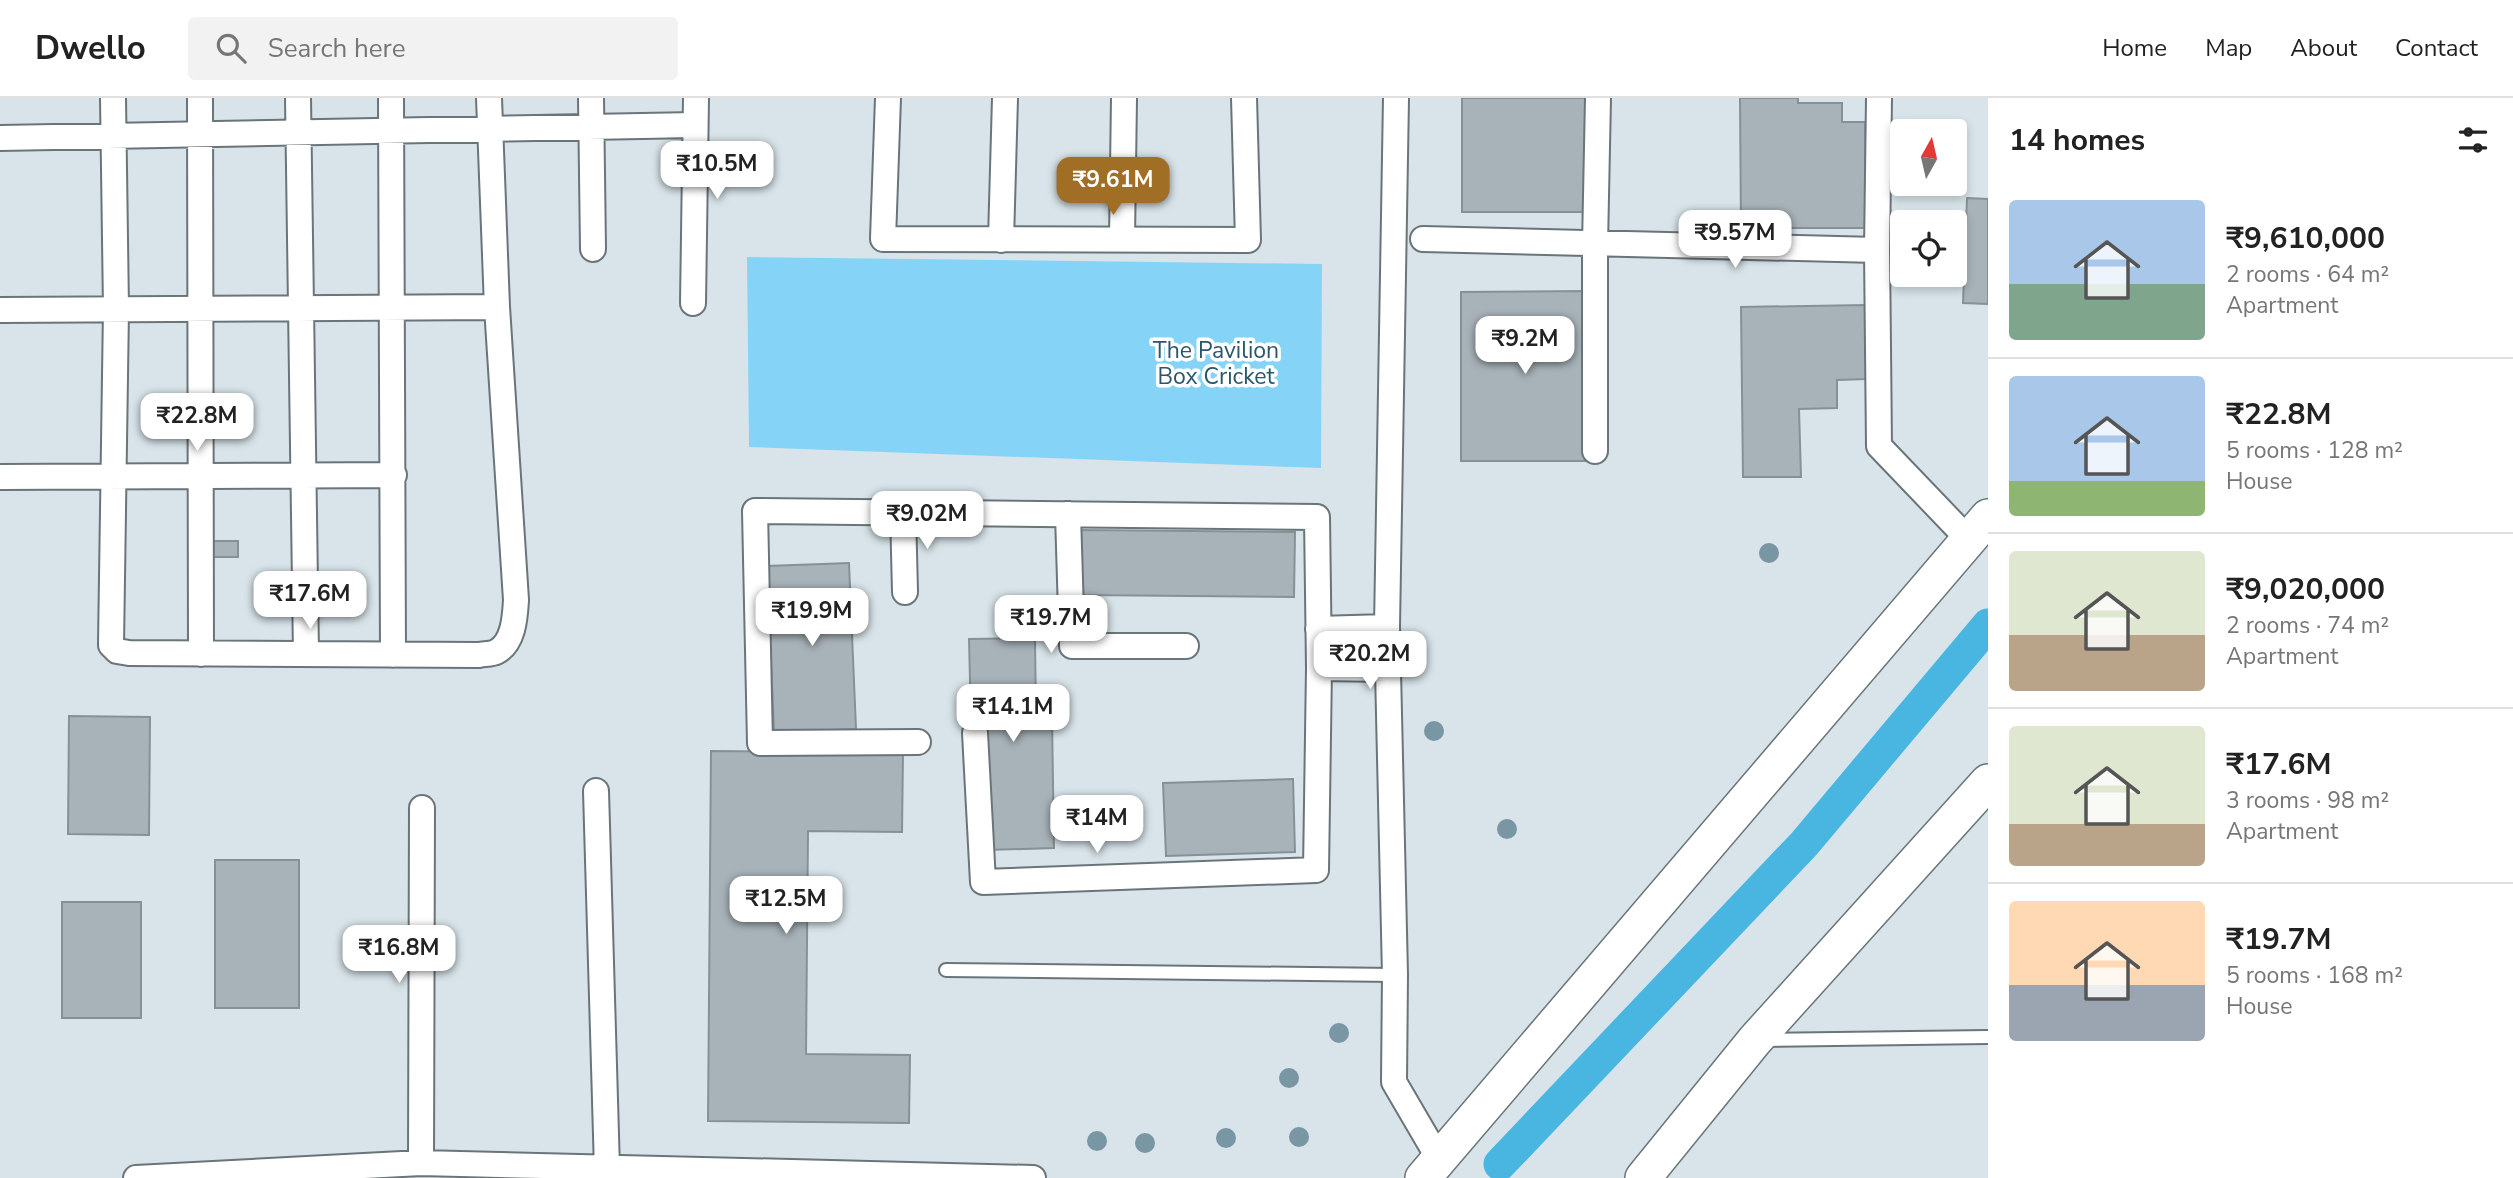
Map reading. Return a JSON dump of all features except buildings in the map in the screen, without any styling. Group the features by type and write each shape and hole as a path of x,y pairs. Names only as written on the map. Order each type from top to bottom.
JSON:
{"street":[{"path":"113,98 116,309 111,645 117,651 129,653 393,655 479,655 497,652 514,625 516,600 497,307 489,98"},
{"path":"200,98 201,653"},
{"path":"298,98 306,654"},
{"path":"391,98 393,655"},
{"path":"591,98 593,249"},
{"path":"693,303 696,98"},
{"path":"888,98 883,239 1248,240 1244,98"},
{"path":"1001,240 1005,98"},
{"path":"1122,239 1124,98"},
{"path":"1396,98 1387,627 1395,975 1394,1082 1431,1168 1978,528 1879,446 1878,98"},
{"path":"1595,451 1598,98"},
{"path":"0,138 695,125"},
{"path":"1423,239 1877,250"},
{"path":"0,310 497,307"},
{"path":"0,477 394,475"},
{"path":"918,742 760,743 755,511 1317,517 1319,668 1316,870 983,882 975,733"},
{"path":"903,512 905,592"},
{"path":"1068,514 1073,646 1186,646"},
{"path":"1318,629 1387,627"},
{"path":"1319,668 1388,668"},
{"path":"1643,1178 1755,1040 1988,782"},
{"path":"596,791 607,1168"},
{"path":"421,1163 422,808"},
{"path":"136,1178 421,1163 1033,1178"}],"lane":[{"path":"946,970 1395,975"},
{"path":"1755,1040 1988,1037"}],"green space":[{"name":"The Pavilion Box Cricket","path":"747,257 1322,264 1321,468 749,447"}],"waterway":[{"path":"1500,1164 1804,844 1988,625"}]}
